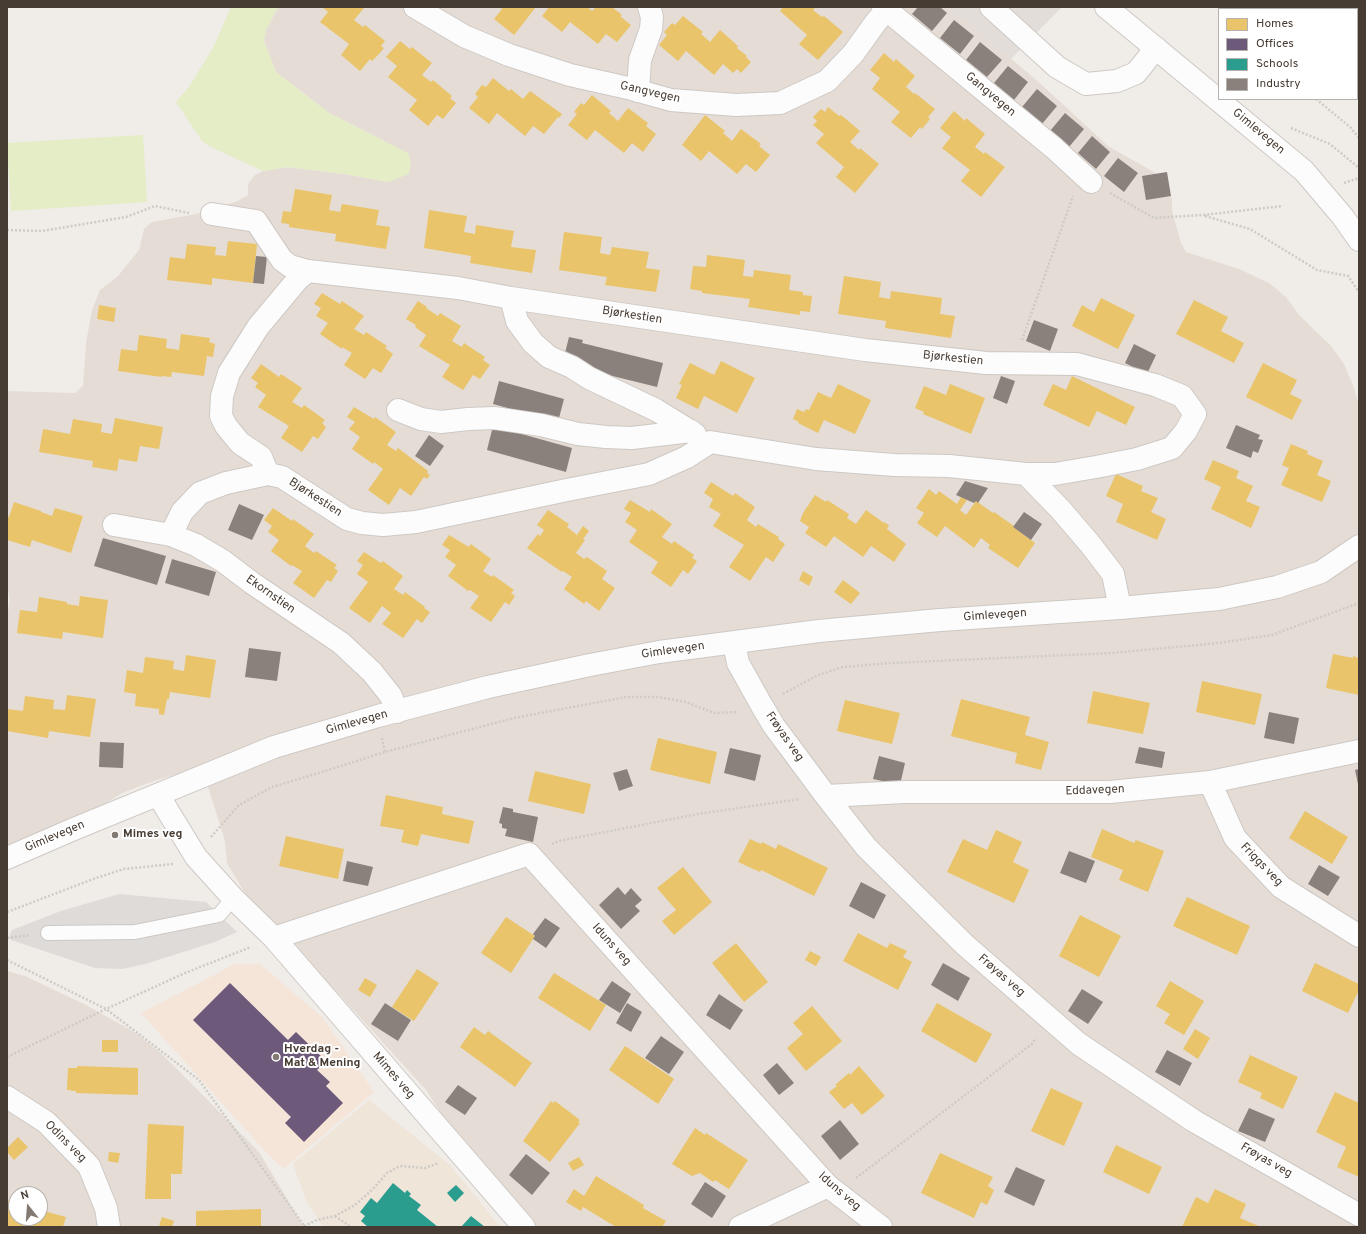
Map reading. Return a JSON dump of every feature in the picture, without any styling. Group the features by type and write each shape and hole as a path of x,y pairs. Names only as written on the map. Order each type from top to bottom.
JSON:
{"street":[{"name":"Gangvegen","path":"415,7 464,36 509,55 570,75 671,100 736,105 780,103 827,81 853,54 886,8 1054,148 1086,177"},
{"path":"638,91 640,60 651,29 652,17 649,7"},
{"path":"991,7 1057,67 1086,84 1116,81 1136,72 1156,48"},
{"name":"Gimlevegen","path":"1106,7 1218,100"},
{"name":"Gimlevegen","path":"1219,100 1304,171 1343,217 1359,240"},
{"name":"Bjørkestien","path":"212,214 256,221 282,260 290,266 308,271 458,288 511,298 865,350 986,363 1077,364 1155,385 1182,396 1194,414 1186,431 1172,448 1137,459 1055,474 1026,474 949,466 894,465 823,460 710,442 656,410 589,378 572,367 549,357 533,343 517,321 511,298"},
{"path":"171,535 182,512 200,493 226,483 268,474 261,457 240,443 220,416 222,396 229,373 258,327 298,279 308,271"},
{"path":"398,410 421,419 442,422 468,418 494,418 541,425 578,434 606,438 632,438 691,431"},
{"name":"Bjørkestien","path":"268,474 282,477 347,519 362,523 383,524 416,522 649,474 687,457 710,442"},
{"path":"1026,474 1060,509 1113,574 1120,608"},
{"name":"Ekornstien","path":"114,525 171,535 196,545 223,561 252,583 341,642 372,672 391,696 397,712"},
{"name":"Gimlevegen","path":"7,858 274,747 488,687 659,652 819,631 940,620 1120,608 1219,599 1277,587 1321,572 1359,546"},
{"name":"Frøyas veg","path":"734,643 738,663 774,726 826,796 866,847 965,945 1079,1044 1194,1121 1359,1215"},
{"name":"Eddavegen","path":"826,796 904,792 1110,792 1210,782 1359,751"},
{"name":"Friggs veg","path":"1210,782 1235,838 1281,887 1359,936"},
{"name":"Mimes veg","path":"158,795 196,857 233,898 274,938 524,1227"},
{"path":"274,938 529,854"},
{"name":"Iduns veg","path":"529,854 828,1186 881,1227"},
{"name":"Odins veg","path":"7,1097 46,1122 89,1166 106,1208 109,1227"},
{"path":"740,1227 828,1186"}],"lane":[{"path":"48,933 135,932 219,915 233,898"}],"path":[{"path":"1317,100 1359,138"},
{"path":"1288,127 1330,144 1359,168"},
{"path":"1018,363 1021,343 1086,177 1154,218 1203,215 1283,206"},
{"path":"1338,186 1359,178"},
{"path":"7,230 42,231 126,218 155,206 197,214 212,214"},
{"path":"1203,215 1250,229 1317,270 1348,276 1359,292"},
{"path":"7,912 96,878 124,869 182,863 196,857 219,826 239,805 272,787 385,752 514,718 626,697 658,696 686,702 714,713 744,712 762,706 818,675 843,667 891,663 1112,653 1219,643 1272,635 1359,603"},
{"path":"529,854 559,841 698,814 826,796"},
{"path":"7,1057 106,1009 186,973 274,938"},
{"path":"7,960 106,1009 199,1080 305,1226 317,1220 336,1216 355,1204 373,1189 387,1173 400,1166 430,1167 458,1151"},
{"path":"828,1186 857,1178 1032,1044 1050,1019"},
{"path":"336,1216 351,1227"}],"shaded area":[{"path":"278,7 946,7 974,27 1042,85 1108,146 1166,179 1172,200 1172,211 1181,243 1186,252 1239,269 1269,283 1286,297 1299,315 1331,346 1344,364 1353,385 1359,405 1359,1227 536,1227 523,1215 490,1170 444,1118 426,1090 336,991 250,902 227,863 225,841 208,787 197,768 154,781 122,793 103,805 7,846 7,616 10,601 7,585 7,391 75,393 83,386 86,343 92,310 100,290 118,276 139,250 144,229 152,222 196,214 238,201 248,195 248,184 255,175 263,171 287,167 345,174 388,182 408,153 329,113 276,72 264,41 266,30"},
{"path":"946,7 1062,7 1011,59 974,27"},
{"path":"119,894 206,902 237,932 215,942 145,964 122,969 95,968 11,940 9,938 12,930 61,911"},
{"path":"235,964 260,964 323,1018 374,1092 283,1169 263,1149 141,1013"},
{"path":"7,971 25,976 86,1005 136,1033 163,1055 259,1152 304,1227 7,1227"},
{"path":"369,1100 450,1165 500,1227 323,1227 306,1200 293,1164"}],"green space":[{"path":"231,7 278,7 266,30 264,41 276,72 329,113 408,153 411,163 409,174 388,182 345,174 287,167 263,171 211,147 202,141 176,102 189,87 213,48"},
{"path":"143,135 147,202 11,211 7,143"}],"building: Homes":[{"path":"322,7 363,7 364,8 354,20 363,27 365,25 385,41 381,46 384,48 379,54 372,61 370,59 360,71 341,55 349,44 320,22 328,12"},
{"path":"500,7 536,7 514,35 494,19 502,9"},
{"path":"549,7 587,7 592,11 596,7 612,7 631,25 617,42 606,34 598,44 570,22 562,32 542,16"},
{"path":"783,7 816,7 813,10 822,17 824,16 843,32 818,60 799,44 807,35 780,11"},
{"path":"683,16 703,32 701,34 710,42 720,30 738,46 737,48 747,56 746,57 751,62 741,73 737,69 733,73 723,64 714,75 686,51 678,61 659,45 667,35 664,32 672,23 675,25"},
{"path":"400,41 410,49 412,47 432,63 422,75 431,82 433,80 452,96 450,98 456,103 443,119 437,115 428,126 409,110 417,100 388,77 397,66 386,57"},
{"path":"884,53 894,62 896,59 915,76 906,87 935,109 928,117 930,119 922,129 920,127 911,138 891,122 900,112 872,89 880,78 870,70"},
{"path":"493,78 509,91 511,89 523,99 530,91 562,114 544,134 533,126 525,136 497,113 489,124 469,108 478,97 475,94 482,85 486,87"},
{"path":"592,95 611,111 609,113 618,121 628,108 648,123 646,126 656,134 643,152 632,143 624,153 595,130 587,140 568,125 577,114 574,112 581,103 584,105"},
{"path":"828,107 839,116 841,115 860,131 850,142 859,150 860,148 879,164 855,193 836,177 844,167 816,143 824,134 813,125 817,121 813,117 821,109 825,112"},
{"path":"954,111 965,121 966,118 985,134 975,147 984,154 985,152 1005,167 981,197 961,181 970,170 942,148 951,137 940,128"},
{"path":"705,115 725,131 723,133 732,141 741,129 761,144 759,146 770,155 756,172 746,164 737,174 709,151 701,161 682,145"},
{"path":"295,189 332,195 329,210 340,212 342,204 379,210 376,225 390,227 386,249 335,241 336,234 289,227 289,224 281,223 283,211 291,212"},
{"path":"429,210 467,216 464,232 475,234 476,225 514,231 511,247 536,250 532,273 470,263 471,256 424,248"},
{"path":"564,232 602,237 600,253 610,255 612,247 649,252 646,268 660,270 656,292 605,285 607,277 559,270"},
{"path":"228,241 257,244 253,283 212,278 212,285 167,280 170,257 185,259 187,244 216,247 215,255 226,256"},
{"path":"707,255 745,260 743,276 753,277 754,270 791,275 789,290 803,292 803,295 812,296 810,312 800,311 800,315 748,307 750,299 702,293 702,291 690,289 693,266 706,267"},
{"path":"844,276 881,282 879,297 890,299 891,291 942,298 940,314 955,316 951,338 885,328 886,321 838,314"},
{"path":"322,293 340,304 342,301 364,316 354,329 364,335 366,332 387,346 385,348 393,354 381,373 373,368 365,379 344,365 352,353 342,347 342,349 320,334 328,323 316,316 321,308 314,304"},
{"path":"1101,298 1135,315 1118,349 1072,326 1082,305 1094,312"},
{"path":"1194,300 1228,317 1221,331 1244,343 1234,363 1176,334"},
{"path":"418,301 438,316 440,313 461,326 452,341 462,347 464,343 485,357 483,360 490,365 480,379 473,375 463,390 442,377 450,365 419,346 426,335 415,327 416,325 406,319"},
{"path":"99,305 116,308 114,322 97,319"},
{"path":"181,334 210,338 209,342 215,344 213,357 207,356 204,376 172,372 171,377 162,377 118,371 121,349 137,351 139,335 167,339 166,348 179,350"},
{"path":"721,361 755,378 737,413 704,396 698,409 676,398 682,385 679,384 690,363 714,375"},
{"path":"1263,363 1297,380 1290,394 1302,400 1292,420 1246,397"},
{"path":"261,364 279,377 281,374 302,388 292,402 302,408 304,405 325,420 322,423 326,427 318,439 313,436 302,452 281,438 289,426 258,407 266,395 255,387 258,383 251,378"},
{"path":"1072,376 1135,407 1126,425 1097,411 1089,427 1043,405 1053,384 1066,390"},
{"path":"838,384 871,400 855,434 824,420 818,433 793,419 797,409 804,412 806,409 809,410 818,392 831,398"},
{"path":"950,384 985,398 971,434 923,414 924,412 915,408 924,386 946,395"},
{"path":"354,407 374,419 375,417 396,432 387,445 396,451 398,448 428,471 427,473 430,475 427,479 424,477 411,496 400,488 389,505 368,490 383,469 374,462 373,464 352,449 360,437 349,429 355,422 347,417"},
{"path":"115,418 163,427 159,449 140,446 137,462 119,459 117,471 92,467 93,461 39,452 43,429 70,434 73,419 102,424 101,432 112,434"},
{"path":"1291,444 1308,451 1307,454 1323,461 1317,475 1331,481 1322,502 1281,485 1289,468 1282,465"},
{"path":"1213,460 1239,471 1236,478 1253,486 1246,501 1260,507 1251,528 1211,509 1221,487 1204,479"},
{"path":"1116,474 1143,486 1141,491 1158,498 1151,512 1166,519 1157,540 1116,522 1123,504 1106,496"},
{"path":"711,482 733,496 735,493 755,507 747,520 756,527 758,524 779,537 778,539 785,544 773,562 766,557 750,581 729,567 744,545 713,526 721,514 709,507 713,499 704,493"},
{"path":"929,489 936,495 939,491 957,504 961,497 967,500 960,510 966,515 976,501 1014,526 1013,527 1035,543 1018,568 988,548 990,545 981,538 974,548 945,526 937,537 917,523 924,513 916,508"},
{"path":"815,495 826,502 827,500 849,514 847,518 856,524 866,510 889,525 887,529 906,544 894,562 871,546 863,557 834,536 826,547 805,533 809,527 800,521 803,513"},
{"path":"630,500 650,512 651,509 672,524 662,537 672,544 674,541 694,555 692,558 697,561 688,574 683,570 671,587 651,573 658,562 629,542 637,530 625,522 631,513 624,509"},
{"path":"14,502 52,516 55,508 83,516 71,553 32,540 30,547 7,540 7,516 9,517"},
{"path":"273,508 292,521 293,519 314,534 305,546 314,553 316,551 337,565 334,568 338,571 331,582 327,580 314,598 293,583 302,571 292,565 291,566 271,551 279,540 268,532 272,526 264,520"},
{"path":"548,510 569,524 567,527 577,535 583,526 589,531 576,553 584,559 587,557 607,571 602,579 615,588 599,611 586,601 584,604 564,589 572,577 563,571 562,572 527,548 538,534 540,536 544,530 537,525"},
{"path":"449,535 469,547 471,544 491,559 483,571 492,577 493,575 514,590 511,593 515,596 509,605 505,602 491,622 470,608 479,596 470,590 468,591 448,576 456,565 445,557 450,550 442,545"},
{"path":"364,552 381,563 383,561 403,576 394,589 403,595 405,592 430,612 422,623 417,619 403,638 382,624 391,613 382,606 370,623 349,608 368,582 357,574 363,565 357,561"},
{"path":"803,571 813,577 809,586 799,580"},
{"path":"843,580 860,593 851,604 834,592"},
{"path":"80,596 108,600 103,638 63,632 62,639 17,633 20,610 37,612 39,597 67,602 67,604 79,606"},
{"path":"1333,654 1359,658 1359,695 1326,688"},
{"path":"186,655 216,660 210,698 170,692 164,715 159,714 159,709 135,706 136,694 124,692 127,670 143,673 145,657 174,661 173,669 184,671"},
{"path":"1202,681 1262,694 1255,725 1196,712"},
{"path":"1093,691 1150,703 1143,734 1087,723"},
{"path":"67,695 96,699 90,737 49,731 48,738 7,731 7,709 23,711 25,696 54,700 53,709 65,710"},
{"path":"961,699 1030,717 1025,735 1049,742 1041,770 1015,763 1017,753 951,736"},
{"path":"845,700 900,713 892,744 837,731"},
{"path":"658,738 717,752 710,784 650,770"},
{"path":"535,771 591,784 584,814 528,801"},
{"path":"386,795 443,807 442,814 474,821 469,844 421,834 418,846 401,842 404,830 380,826"},
{"path":"1305,811 1348,837 1332,864 1289,838"},
{"path":"1102,829 1134,843 1136,840 1164,851 1148,892 1119,880 1123,870 1091,857"},
{"path":"996,830 1022,842 1013,862 1029,870 1014,903 947,872 963,839 987,850"},
{"path":"286,836 344,849 338,879 279,866"},
{"path":"750,839 761,844 762,842 776,849 778,844 828,868 814,896 761,870 760,872 738,862"},
{"path":"683,867 712,902 674,935 662,921 676,910 657,888"},
{"path":"1187,897 1250,926 1237,955 1173,926"},
{"path":"1080,915 1121,936 1099,977 1059,956"},
{"path":"506,917 535,936 511,973 481,953"},
{"path":"858,933 887,948 890,943 907,951 903,957 912,962 898,990 843,961"},
{"path":"736,943 768,982 744,1002 712,963"},
{"path":"810,951 821,957 816,966 805,960"},
{"path":"1315,963 1359,984 1359,990 1348,1013 1302,991"},
{"path":"417,969 439,983 414,1021 392,1007"},
{"path":"554,973 606,1005 590,1031 538,998"},
{"path":"365,978 377,985 370,997 358,990"},
{"path":"1170,981 1204,1001 1184,1035 1164,1023 1170,1014 1156,1006"},
{"path":"937,1003 992,1034 976,1063 921,1031"},
{"path":"812,1006 842,1041 806,1071 787,1048 803,1034 793,1023"},
{"path":"474,1027 485,1035 488,1031 532,1063 515,1087 460,1047"},
{"path":"1195,1029 1210,1038 1198,1059 1183,1049"},
{"path":"102,1040 118,1040 118,1052 102,1052"},
{"path":"625,1046 674,1079 658,1104 609,1070"},
{"path":"1250,1055 1298,1077 1283,1109 1260,1098 1262,1093 1238,1082"},
{"path":"77,1066 138,1068 138,1095 76,1093 76,1091 67,1090 68,1068 77,1068"},
{"path":"859,1066 885,1096 862,1115 852,1103 844,1109 829,1092 837,1086 835,1085 849,1073 850,1075"},
{"path":"1051,1088 1083,1103 1064,1146 1031,1131"},
{"path":"1335,1092 1359,1103 1359,1177 1337,1167 1346,1147 1316,1132"},
{"path":"551,1101 553,1103 555,1101 580,1120 578,1122 580,1123 550,1162 523,1141"},
{"path":"148,1124 184,1126 182,1174 171,1174 171,1199 145,1199"},
{"path":"695,1128 705,1135 706,1133 748,1160 729,1189 715,1180 713,1182 700,1173 692,1176 672,1164"},
{"path":"18,1137 28,1147 14,1160 7,1152 7,1148"},
{"path":"1116,1145 1162,1167 1149,1194 1103,1172"},
{"path":"109,1152 120,1153 118,1163 108,1161"},
{"path":"940,1153 993,1177 988,1186 994,1190 987,1205 981,1202 974,1218 921,1193"},
{"path":"579,1157 584,1165 573,1171 568,1163"},
{"path":"596,1176 644,1205 643,1208 666,1221 662,1227 616,1227 583,1207 581,1211 566,1202 574,1189 584,1196"},
{"path":"1215,1189 1246,1204 1240,1218 1261,1227 1182,1227 1196,1197 1208,1203"},
{"path":"7,1200 8,1226 48,1226 48,1212 66,1217 63,1227 7,1227"},
{"path":"261,1209 261,1227 196,1227 196,1211"},
{"path":"162,1217 174,1221 172,1227 164,1227 159,1225"}],"building: Offices":[{"path":"230,983 288,1040 296,1032 326,1061 317,1070 330,1082 326,1086 343,1103 304,1142 285,1123 291,1117 193,1020"}],"building: Schools":[{"path":"393,1183 405,1193 407,1190 411,1194 409,1196 421,1205 417,1210 438,1227 368,1227 361,1221 365,1216 360,1212 371,1198 377,1203"},
{"path":"456,1185 464,1193 455,1202 447,1193"},
{"path":"471,1216 485,1227 461,1227"}],"building: Industry":[{"path":"918,7 940,7 947,13 932,31 912,14"},
{"path":"954,20 974,36 960,54 940,38"},
{"path":"980,42 1002,60 987,77 966,60"},
{"path":"1008,66 1028,82 1014,100 994,83"},
{"path":"1037,89 1057,106 1042,124 1022,107"},
{"path":"1065,113 1084,129 1069,147 1050,131"},
{"path":"1092,136 1110,152 1096,169 1078,153"},
{"path":"1118,158 1138,173 1124,192 1104,176"},
{"path":"1167,172 1171,196 1146,200 1142,176"},
{"path":"256,256 267,257 264,284 253,283"},
{"path":"1034,320 1058,329 1050,351 1026,341"},
{"path":"569,337 583,340 582,343 663,363 657,387 572,366 563,361"},
{"path":"1134,344 1156,355 1147,374 1125,363"},
{"path":"1001,376 1015,381 1007,404 993,398"},
{"path":"499,381 564,399 558,422 493,404"},
{"path":"1236,425 1260,435 1258,439 1263,440 1258,453 1253,451 1251,458 1226,448"},
{"path":"493,426 572,448 566,472 487,450"},
{"path":"429,435 444,446 430,466 415,456"},
{"path":"965,481 988,488 978,503 976,501 974,503 956,495"},
{"path":"239,504 264,515 252,540 228,530"},
{"path":"1024,512 1042,524 1031,540 1013,527"},
{"path":"103,538 166,556 157,585 94,566"},
{"path":"172,559 216,572 209,596 165,583"},
{"path":"249,648 281,652 277,681 245,677"},
{"path":"1269,712 1299,718 1294,744 1264,738"},
{"path":"100,742 124,743 123,768 99,767"},
{"path":"1139,747 1165,752 1162,768 1135,763"},
{"path":"730,748 761,755 755,781 724,773"},
{"path":"879,756 905,763 900,785 873,779"},
{"path":"627,769 633,786 619,791 613,773"},
{"path":"1359,769 1359,783 1358,784 1355,770"},
{"path":"503,807 513,809 513,812 538,817 533,842 505,836 507,829 502,828 502,824 499,823"},
{"path":"1069,851 1095,861 1086,883 1060,873"},
{"path":"347,861 373,867 368,886 343,881"},
{"path":"1319,865 1340,877 1328,896 1308,884"},
{"path":"861,882 886,895 874,919 849,906"},
{"path":"618,887 625,895 631,888 642,900 635,906 640,911 621,929 599,905"},
{"path":"545,918 560,928 546,948 533,939 535,936 533,934"},
{"path":"943,963 970,978 958,1001 931,985"},
{"path":"612,981 631,994 620,1013 599,1000"},
{"path":"1082,989 1103,1002 1088,1024 1068,1011"},
{"path":"719,994 743,1010 730,1030 706,1015"},
{"path":"385,1003 411,1020 398,1041 371,1024"},
{"path":"627,1003 642,1012 631,1032 616,1023"},
{"path":"661,1036 684,1052 669,1074 645,1058"},
{"path":"1167,1050 1192,1063 1180,1086 1155,1072"},
{"path":"777,1063 794,1083 779,1095 763,1075"},
{"path":"458,1085 477,1098 465,1115 445,1102"},
{"path":"1249,1108 1275,1119 1265,1142 1238,1131"},
{"path":"840,1120 859,1144 840,1160 821,1136"},
{"path":"526,1154 550,1173 532,1195 509,1175"},
{"path":"1016,1167 1045,1180 1034,1206 1004,1192"},
{"path":"705,1182 726,1196 712,1218 691,1204"}],"place":[{"name":"Mimes veg","path":"115,835"},
{"name":"Hverdag - Mat & Mening","path":"276,1057"}]}
